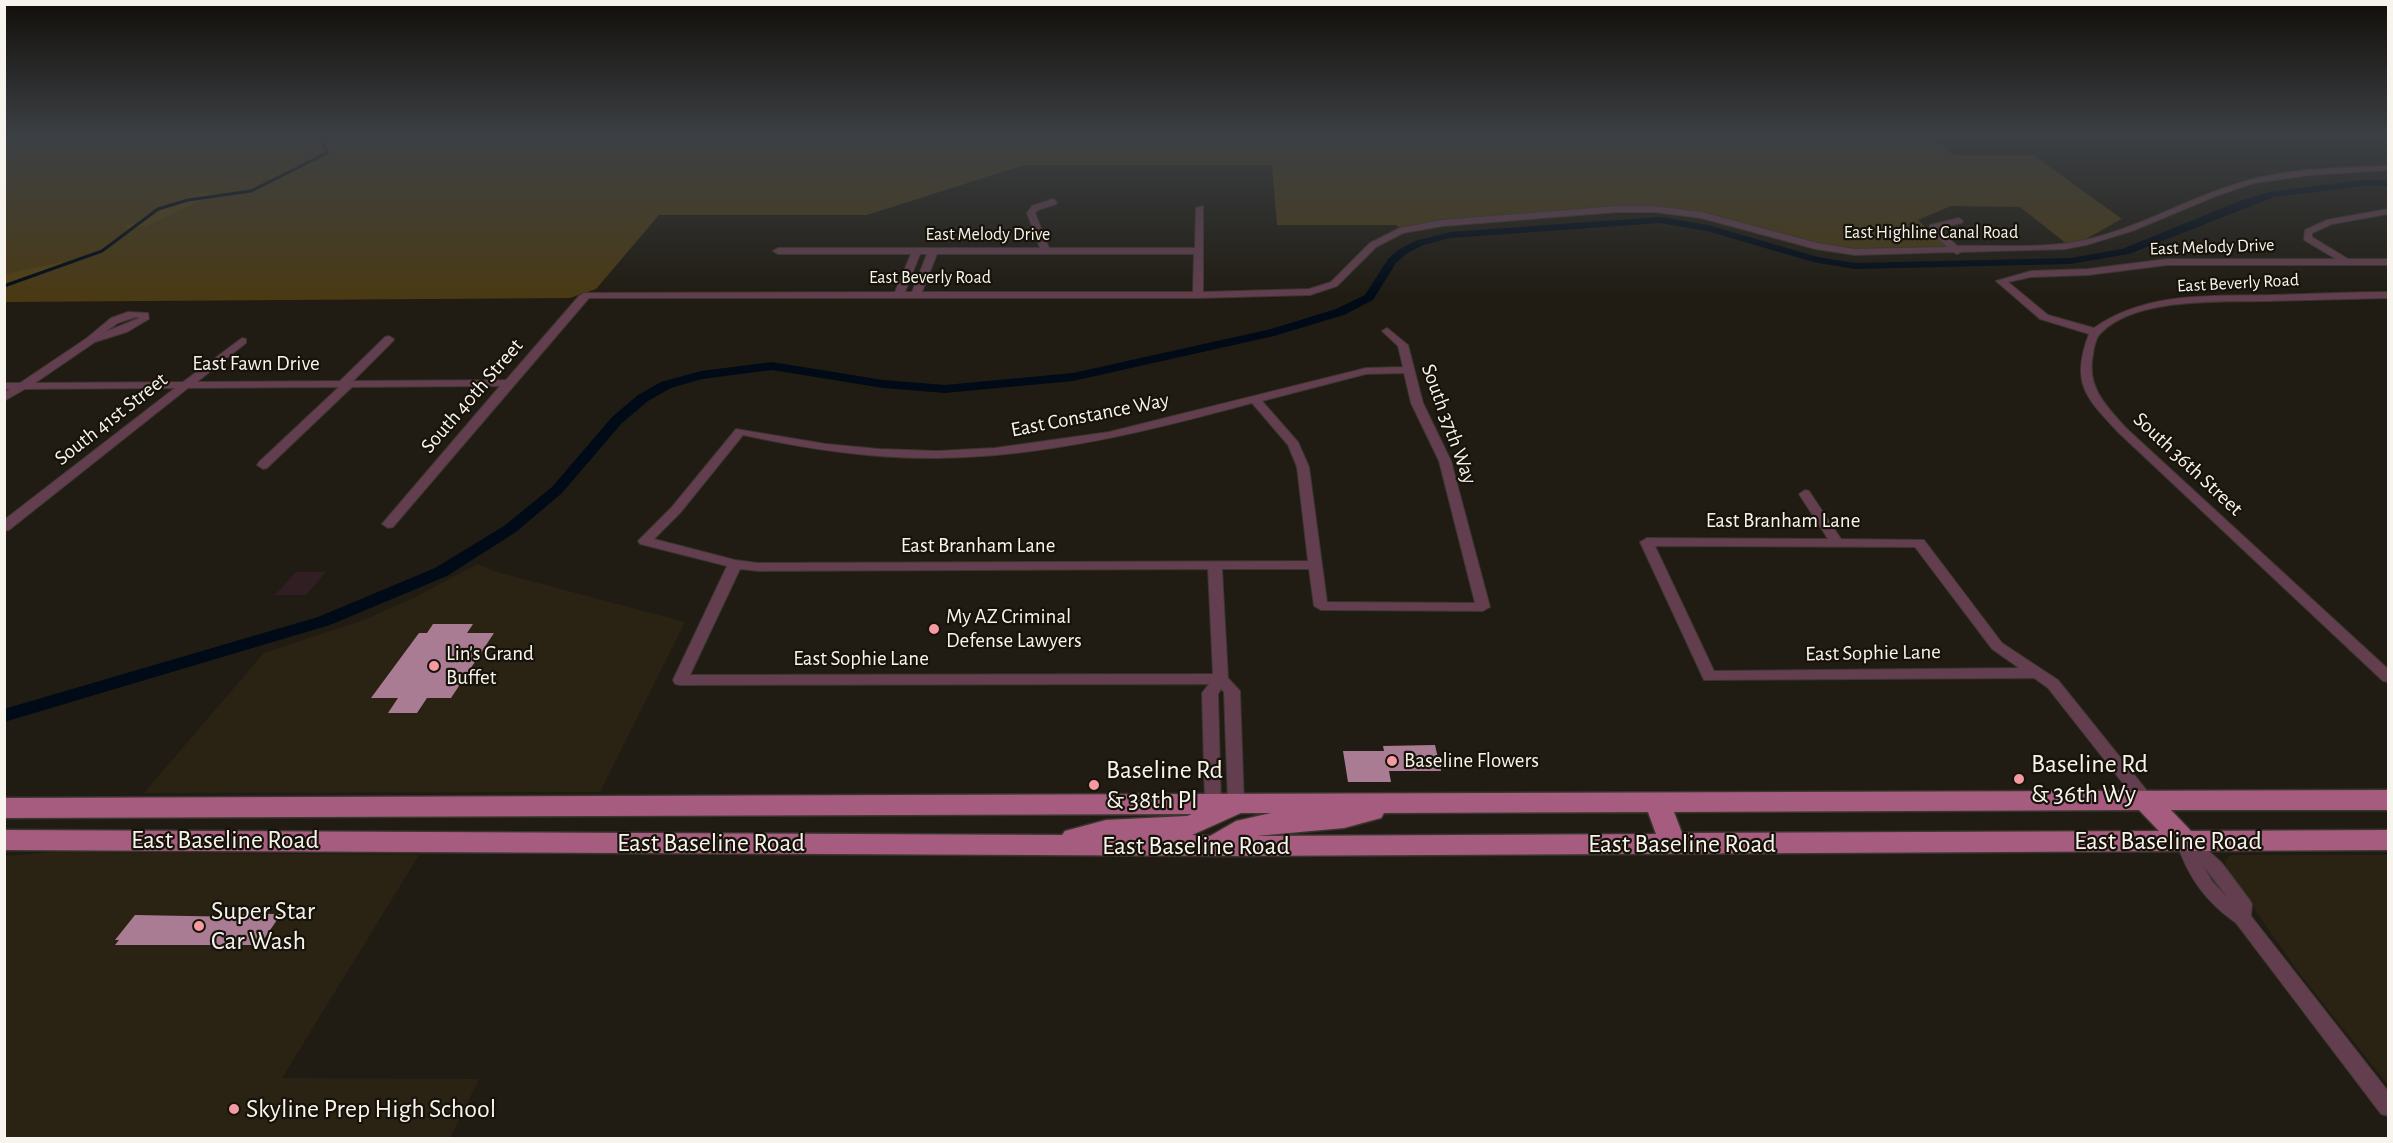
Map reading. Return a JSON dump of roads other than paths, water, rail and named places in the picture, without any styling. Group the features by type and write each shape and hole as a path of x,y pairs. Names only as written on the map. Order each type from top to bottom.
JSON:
{"main road":[{"name":"East Baseline Road","path":"4,808 202,807 1256,824 1339,820 1404,804 2388,800"},
{"path":"2146,801 2185,841"},
{"path":"1657,804 1672,844"},
{"path":"172,839 202,807"},
{"name":"East Baseline Road","path":"4,840 172,839 1040,846 1225,824 1672,844 2388,840"}],"street":[{"name":"East Highline Canal Road","path":"1273,295 1310,292 1334,284 1373,245 1400,231 1421,226 1617,209 1676,211 1702,215 1835,250 1869,253 1957,251 2077,244 2224,190"},
{"path":"1045,251 1045,242 1032,221 1031,213 1035,208 1053,202"},
{"path":"1198,295 1200,208"},
{"path":"2346,261 2307,238 2308,232 2330,222 2388,212"},
{"path":"1957,251 1933,228 1934,225 1943,222 1959,221"},
{"name":"East Melody Drive","path":"778,251 1198,251"},
{"path":"899,294 917,251"},
{"path":"916,295 933,251"},
{"name":"East Melody Drive","path":"2095,332 2044,316 2001,281 2031,274 2088,272 2167,262 2388,262"},
{"name":"East Beverly Road","path":"587,295 1273,295"},
{"name":"South 40th Street","path":"388,524 508,383 587,295"},
{"name":"East Beverly Road","path":"2095,332 2115,318 2144,307 2183,300 2388,295"},
{"name":"South 37th Way","path":"1314,565 1321,606 1483,607 1445,461 1418,403 1403,345 1387,331"},
{"name":"South 36th Street","path":"2095,332 2086,352 2083,368 2087,386 2098,403 2123,431 2388,677"},
{"path":"263,465 389,339"},
{"path":"4,398 91,340"},
{"name":"South 41st Street","path":"4,527 242,341"},
{"name":"East Constance Way","path":"645,541 676,510 740,431 813,446 879,453 948,455 1039,448 1122,433 1366,371 1408,370"},
{"name":"East Fawn Drive","path":"4,386 508,383"},
{"path":"1254,399 1294,444 1303,466 1314,565"},
{"path":"1805,494 1837,542"},
{"name":"East Branham Lane","path":"645,541 735,564 758,567 1314,565"},
{"name":"East Branham Lane","path":"1709,676 1647,542 1919,543 1997,646 2037,673"},
{"name":"East Sophie Lane","path":"735,564 680,680 1221,680"},
{"path":"1215,567 1221,680 1232,691 1233,729 1225,824"},
{"path":"2037,673 2053,684 2146,801"},
{"name":"East Sophie Lane","path":"1709,676 2037,673"},
{"path":"1221,680 1210,693 1211,729 1225,824"},
{"path":"1211,729 1233,729"},
{"path":"2185,841 2193,869 2220,903 2242,918 2388,1107"}],"waterway":[{"path":"4,286 102,251 158,209 188,200 252,190"},
{"path":"4,716 324,621 379,600 441,572 510,529 557,490 617,420 643,398 666,385 701,375 772,366 883,384 945,389 1073,377 1274,332 1340,312 1369,297 1392,261 1402,252 1419,243 1450,235 1660,220 1708,228 1817,260 1855,266 2070,261 2125,252 2244,203 2273,194 2303,190"}],"place":[{"name":"My AZ Criminal Defense Lawyers","path":"934,629"},
{"name":"Lin's Grand Buffet","path":"434,666"},
{"name":"Baseline Flowers","path":"1392,761"},
{"name":"Baseline Rd & 36th Wy","path":"2019,779"},
{"name":"Baseline Rd & 38th Pl","path":"1094,785"},
{"name":"Super Star Car Wash","path":"199,926"},
{"name":"Skyline Prep High School","path":"234,1109"}]}
